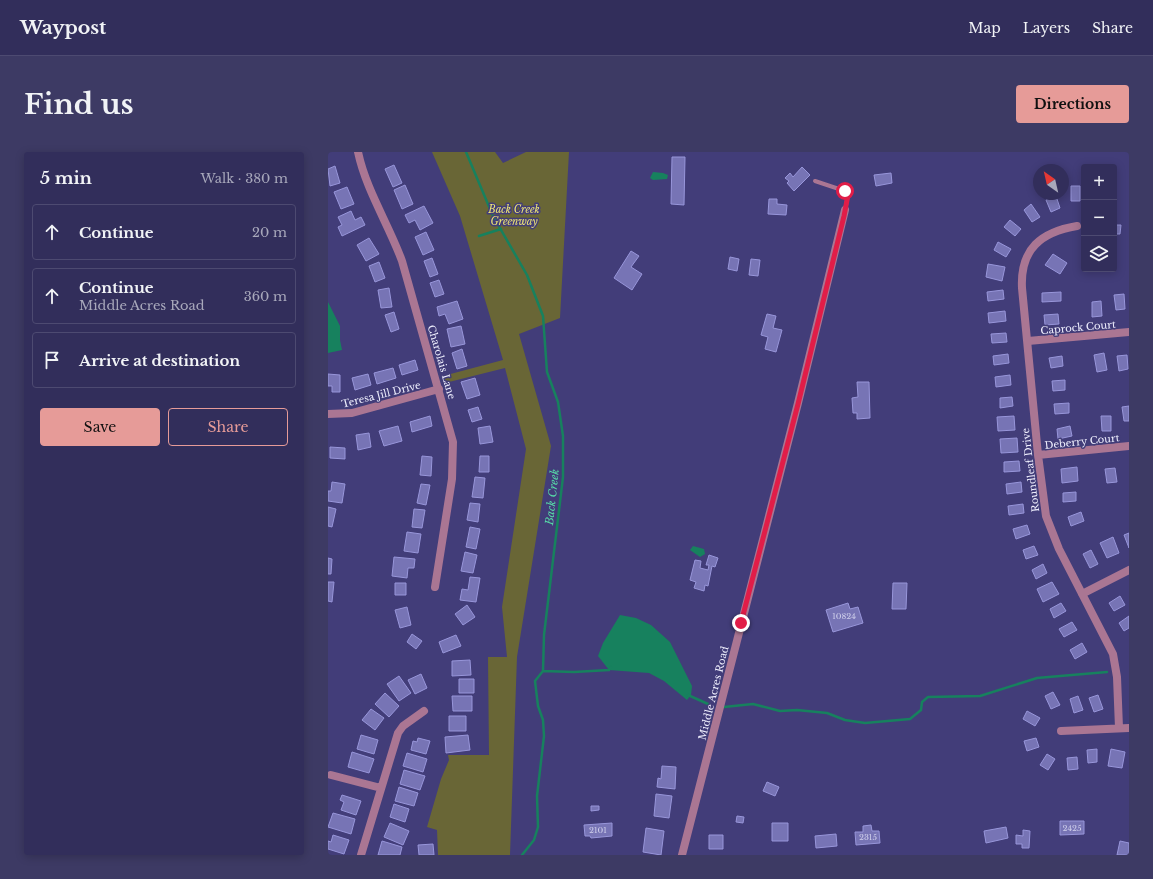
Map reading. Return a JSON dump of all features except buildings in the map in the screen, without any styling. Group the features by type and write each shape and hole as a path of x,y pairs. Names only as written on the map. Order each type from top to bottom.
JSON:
{"street":[{"name":"Charolais Lane","path":"358,152 361,167 402,261 451,429 454,460 435,587"},
{"name":"Middle Acres Road","path":"682,855 798,404 844,210"},
{"name":"Roundleaf Drive","path":"1077,226 1048,234 1035,244 1023,267 1022,280 1043,503 1048,523 1059,549 1113,654 1117,677 1119,728"},
{"name":"Caprock Court","path":"1028,341 1129,332"},
{"name":"Teresa Jill Drive","path":"328,414 352,413 439,389"},
{"name":"Deberry Court","path":"1038,455 1129,446"},
{"path":"1082,594 1129,570"},
{"path":"361,855 398,733 403,726 424,712"},
{"path":"1061,731 1129,728"},
{"path":"332,775 381,788"}],"lane":[{"path":"815,181 845,191 848,195 844,210"}],"green space":[{"name":"Back Creek Greenway","path":"432,152 495,152 503,163 526,152 569,152 560,318 519,334 551,446 517,657 510,855 438,855 437,830 427,827 441,779 449,760 448,755 489,755 488,657 507,657 502,607 526,449 505,368 445,383 443,376 503,360 460,216"}],"shaded area":[{"path":"653,172 668,175 667,179 653,180 650,178"},
{"path":"328,302 340,326 342,350 328,353"},
{"path":"693,546 704,549 705,554 700,557 690,550"},
{"path":"620,615 636,618 651,625 670,642 692,686 691,695 687,700 664,681 649,673 609,670 598,656 603,643"}],"waterway":[{"name":"Back Creek","path":"466,152 493,216 527,275 543,316 547,372 558,402 563,436 563,477 544,635 543,671 535,681 538,706 543,720 544,736 537,796 538,827 534,840 522,855"},
{"path":"479,236 501,229"},
{"path":"543,671 574,672 609,670 611,667"},
{"path":"724,707 753,704 780,711 797,710 827,713 845,720 865,723 910,719 921,710 922,702 928,697 980,696 1037,678 1107,672"},
{"path":"688,695 708,704"}],"route":[{"path":"741,623 798,404 844,216 848,195 845,191"}]}
